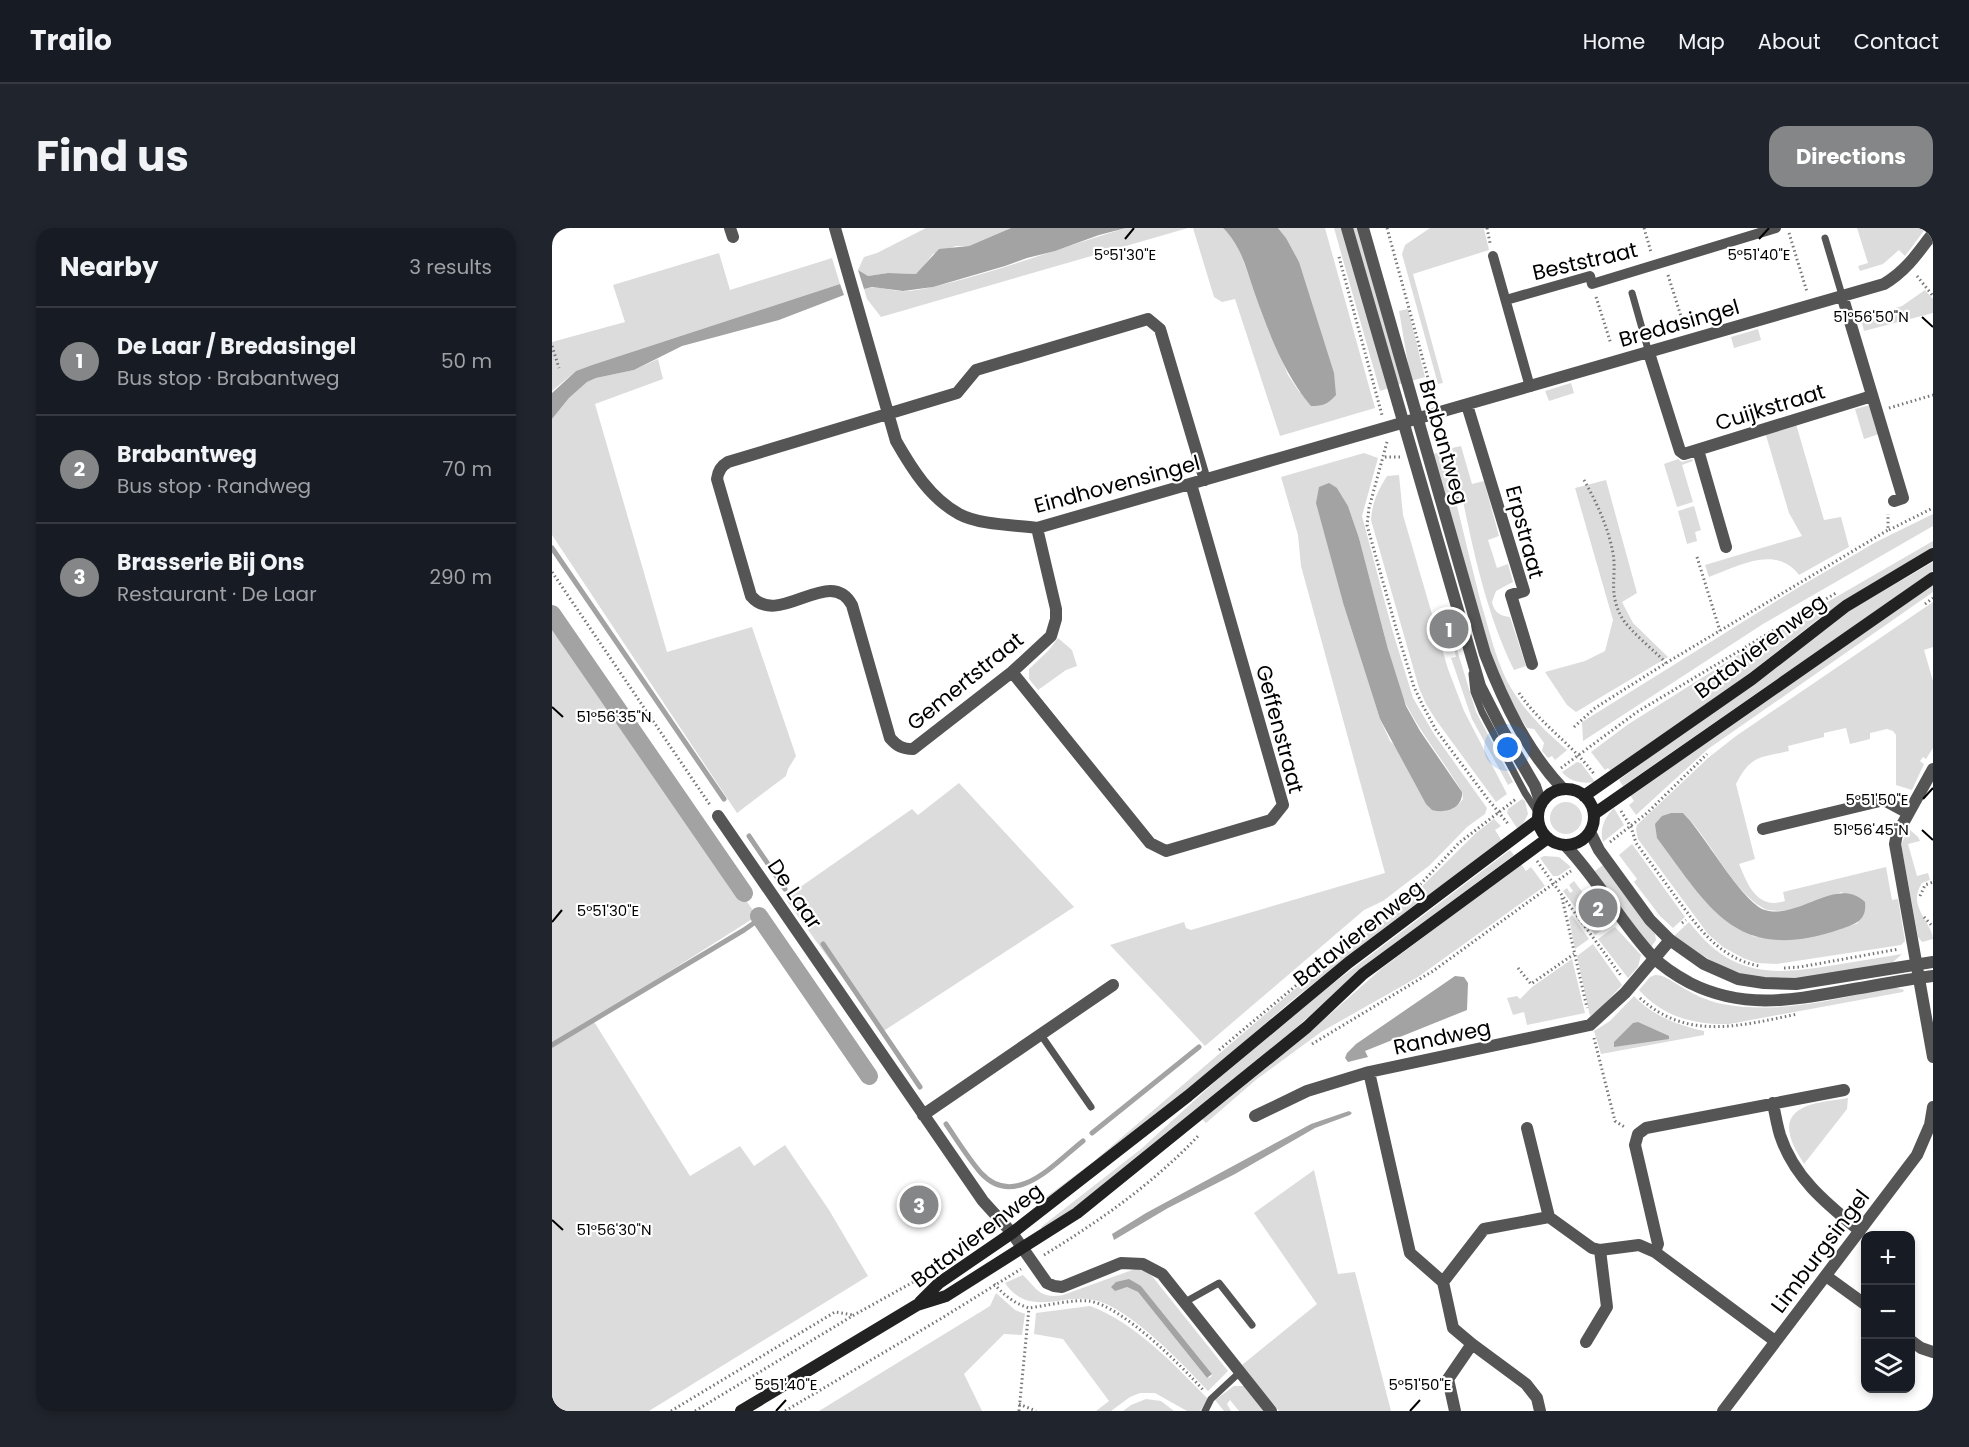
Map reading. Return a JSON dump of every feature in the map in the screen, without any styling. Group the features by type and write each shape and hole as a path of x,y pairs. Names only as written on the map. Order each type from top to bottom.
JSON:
{"main road":[{"name":"Batavierenweg","path":"1584,796 1752,679 1846,606 1933,554"},
{"name":"Batavierenweg","path":"1594,814 1933,578"},
{"path":"1563,789 1578,792 1584,796 1591,804 1594,814 1590,832 1574,844 1565,845 1548,838 1540,827 1539,812 1554,792 1563,789"},
{"name":"Batavierenweg","path":"917,1305 939,1283 1012,1233 1188,1096 1348,963 1539,812"},
{"name":"Batavierenweg","path":"917,1305 946,1296 1077,1213 1306,1027 1363,974 1548,838"},
{"path":"741,1411 917,1305"}],"street":[{"name":"Eindhovensingel","path":"835,228 896,441 912,469 932,492 960,514 976,519 1037,528 1417,419"},
{"name":"Brabantweg","path":"1347,228 1480,686 1535,786 1539,812"},
{"name":"Brabantweg","path":"1363,228 1485,654 1500,694 1518,727 1550,775 1563,789"},
{"name":"Beststraat","path":"1506,300 1590,276 1592,284 1776,228"},
{"name":"Bredasingel","path":"1417,419 1884,284 1909,266 1933,233"},
{"path":"1493,256 1530,387"},
{"path":"1842,296 1903,498 1894,501"},
{"path":"888,412 957,393 975,370 1148,319 1160,329 1205,480"},
{"name":"Cuijkstraat","path":"1649,353 1680,451 1684,454 1872,396"},
{"name":"Erpstraat","path":"1467,405 1524,591 1511,595 1533,664"},
{"name":"Gemertstraat","path":"888,412 728,462 722,466 717,479 751,596 760,604 772,607 830,590 842,592 848,598 852,605 890,738 901,748 913,749 1012,672 1051,636 1056,619 1056,609 1037,528"},
{"path":"1698,450 1726,547"},
{"name":"Geffenstraat","path":"1012,672 1150,843 1157,848 1166,851 1271,820 1282,805 1191,484"},
{"path":"1933,769 1897,834 1895,844 1933,1057"},
{"path":"1763,829 1884,800 1908,813"},
{"name":"De Laar","path":"718,816 922,1115 983,1201 1012,1233 1047,1283 1062,1287 1121,1263 1143,1264 1162,1274 1271,1411"},
{"path":"1590,832 1599,850 1650,920 1670,940 1704,964 1738,979 1796,984 1933,962"},
{"path":"1565,845 1582,863 1655,959 1677,976 1705,991 1732,999 1764,1002 1797,1000 1933,975"},
{"path":"1590,1025 1630,988 1670,940"},
{"path":"922,1115 1113,985"},
{"name":"Randweg","path":"1255,1116 1306,1091 1369,1072 1590,1025"},
{"path":"1369,1072 1410,1253 1443,1282 1454,1328 1526,1384 1537,1398 1540,1411"},
{"path":"1655,1252 1658,1244 1635,1145 1638,1134 1646,1128 1844,1090"},
{"path":"1773,1103 1780,1136 1797,1171 1824,1203 1860,1231"},
{"name":"Limburgsingel","path":"1723,1411 1917,1155 1930,1125 1933,1107"},
{"path":"1527,1128 1549,1216 1592,1248 1600,1250 1639,1245 1655,1252 1775,1341"},
{"path":"1443,1282 1484,1229 1549,1216"},
{"path":"1586,1342 1607,1307 1600,1250"},
{"path":"1826,1276 1861,1301"},
{"path":"1915,1343 1933,1352"},
{"path":"1455,1411 1448,1379 1472,1344"}],"lane":[{"path":"1825,238 1842,296"},
{"name":"Beststraat","path":"1632,293 1649,353"},
{"path":"1041,1035 1091,1107"},
{"path":"1185,1302 1219,1283 1252,1325"},
{"path":"1205,1411 1211,1399 1240,1372"}],"path":[{"name":"Brabantweg","path":"1387,228 1430,380 1460,509"},
{"path":"1644,228 1660,263 1669,276 1689,341"},
{"path":"1788,228 1811,304"},
{"path":"1337,250 1378,397"},
{"path":"1909,266 1933,296"},
{"path":"1659,279 1669,276"},
{"path":"1592,284 1611,344"},
{"path":"552,346 559,368"},
{"path":"1877,411 1933,395"},
{"path":"1384,457 1369,508 1367,525 1414,687 1436,730 1498,813"},
{"path":"1584,480 1604,520 1613,554 1614,601 1622,619 1666,663"},
{"path":"1888,530 1888,508 1894,501"},
{"path":"1574,727 1595,708 1666,663 1888,530 1933,508"},
{"path":"1697,557 1720,632"},
{"path":"552,572 718,816"},
{"name":"Batavierenweg","path":"1516,690 1541,722 1579,754 1637,712 1841,590"},
{"path":"1924,604 1933,598"},
{"path":"1711,751 1631,827 1636,843 1708,939 1738,960 1765,968"},
{"path":"1922,902 1920,894 1925,885 1933,882"},
{"path":"1305,1048 1433,971 1554,884"},
{"path":"1638,1134 1615,1121 1590,1025 1562,896 1630,988 1648,1005 1669,1018 1688,1024 1730,1027"},
{"path":"1923,910 1925,919 1933,927"},
{"path":"1682,923 1686,920"},
{"path":"1779,968 1913,947"},
{"path":"1518,968 1531,984 1574,954"},
{"path":"785,1411 1099,1222 1176,1159 1200,1133"},
{"path":"695,1411 925,1275"},
{"path":"996,1285 1006,1296 1029,1308 1087,1301 1112,1309 1181,1365 1211,1399"},
{"path":"1019,1411 1029,1308"},
{"path":"670,1411 835,1312 854,1315"},
{"path":"1019,1404 1036,1411"}],"shaded area":[{"path":"926,228 1011,228 969,246 956,246 933,254 916,274 888,273 868,276 858,270 864,257 877,253"},
{"path":"1011,228 1126,228 933,287 903,291 872,287 864,289 858,270 868,276 888,273 916,274 939,249 969,246"},
{"path":"1126,228 1188,228 881,317 867,299 864,289 904,291 932,287 981,274"},
{"path":"1193,228 1223,228 1235,240 1288,375 1300,393 1286,238 1278,228 1325,228 1375,408 1280,436 1235,299 1222,302 1214,297"},
{"path":"1223,228 1278,228 1286,238 1299,262 1334,373 1336,395 1328,402 1311,406 1301,394 1272,338 1239,250"},
{"path":"1334,228 1343,228 1389,388 1380,391"},
{"path":"1353,228 1359,228 1403,383 1397,385"},
{"path":"1430,228 1488,228 1484,229 1489,250 1413,274 1443,383 1438,384 1402,254 1405,245"},
{"path":"1857,228 1926,228 1905,256 1899,250 1883,264 1860,271 1858,266 1868,263"},
{"path":"719,253 730,290 832,258 840,284 592,365 576,371 552,391 552,342 625,322 613,285"},
{"path":"840,284 844,295 779,320 682,346 634,370 587,382 569,398 552,419 552,393 576,371"},
{"path":"1925,290 1933,299 1933,313 1864,331 1861,319 1902,306"},
{"path":"1408,309 1425,377 1411,381 1399,311"},
{"path":"1758,329 1761,340 1734,348 1731,337"},
{"path":"658,359 663,379 595,404 667,652 752,627 796,756 786,776 737,813 552,535 552,419 569,398 587,382 634,370"},
{"path":"1571,383 1574,393 1549,401 1545,391"},
{"path":"1870,405 1879,434 1864,439 1855,409"},
{"path":"1796,424 1824,520 1841,517 1849,547 1799,575 1790,566 1768,559 1744,564 1709,577 1705,565 1802,536 1789,513 1765,432"},
{"path":"1461,446 1472,484 1484,481 1499,536 1488,540 1497,568 1508,564 1513,582 1496,591 1492,602 1498,613 1510,617 1526,666 1514,670 1492,617 1476,561 1452,448"},
{"path":"1444,451 1481,603 1499,662 1507,681 1527,710 1567,750 1555,760 1552,756 1548,758 1542,751 1544,743 1534,729 1527,728 1513,706 1489,650 1433,454"},
{"path":"1364,453 1378,458 1362,516 1413,698 1434,734 1487,808 1485,814 1467,827 1430,865 1383,901 1364,910 1205,1046 1110,945 1184,922 1186,928 1191,930 1385,873 1301,566 1298,535 1281,477","holes":["1337,488 1348,506 1359,538 1398,687 1420,728 1462,792 1463,799 1458,805 1390,741 1380,719 1344,606"]},
{"path":"1678,459 1682,462 1692,459 1693,461 1682,465 1693,502 1677,507 1664,464"},
{"path":"1399,475 1403,515 1448,669 1464,711 1507,794 1496,802 1436,720 1419,688 1371,520 1376,497 1387,476"},
{"path":"1606,480 1637,593 1622,602 1633,623 1668,657 1576,712 1567,705 1545,672 1585,661 1605,651 1613,620 1575,488"},
{"path":"1329,483 1337,488 1348,506 1406,706 1420,731 1462,792 1462,798 1457,806 1448,810 1432,810 1426,804 1380,719 1344,606 1316,503 1319,487"},
{"path":"1694,506 1701,530 1695,532 1697,541 1687,544 1678,511"},
{"path":"1933,514 1933,526 1763,624 1583,741 1582,722 1799,587 1876,542"},
{"path":"1933,541 1933,548 1850,597 1821,617 1747,675 1612,772 1608,768 1605,770 1591,752 1627,725 1770,635"},
{"path":"1933,562 1933,571 1623,786 1619,780 1827,626"},
{"path":"1933,585 1933,592 1708,749 1636,815 1629,805 1634,801 1630,795"},
{"path":"1933,602 1933,647 1924,650 1933,681 1933,748 1926,759 1923,757 1920,761 1924,764 1912,790 1896,785 1896,735 1887,729 1870,733 1870,739 1850,744 1846,728 1824,733 1824,737 1788,746 1789,751 1763,757 1751,763 1736,784 1755,859 1739,864 1755,894 1767,902 1785,901 1783,892 1886,867 1892,900 1898,899 1905,941 1901,945 1777,964 1757,963 1723,947 1708,934 1638,839 1636,829 1637,825 1708,758 1736,736","holes":["1671,813 1683,813 1693,823 1741,889 1763,908 1772,911 1790,910 1842,892 1858,923 1806,937 1752,936"]},
{"path":"552,626 757,916 593,1020 690,1176 740,1146 754,1166 785,1145 829,1210 868,1276 649,1411 552,1411"},
{"path":"1058,638 1072,650 1077,666 1066,670 1038,690 1029,679 1029,669"},
{"path":"1453,643 1455,643 1476,712 1513,782 1508,785 1472,719 1451,658 1456,657"},
{"path":"1577,762 1581,763 1595,782 1577,781 1562,772"},
{"path":"959,783 1074,907 882,1032 787,901 796,890 912,809 918,815"},
{"path":"1522,799 1525,801 1528,814 1523,824 1517,828 1507,813 1508,809"},
{"path":"1566,802 1577,807 1582,818 1577,829 1566,834 1555,829 1550,818 1555,807"},
{"path":"1614,808 1624,825 1603,842 1604,823"},
{"path":"1683,813 1745,895 1765,910 1791,909 1842,893 1854,895 1865,902 1862,917 1856,923 1841,929 1806,938 1777,940 1752,935 1731,924 1712,909 1657,838 1655,824 1662,816"},
{"path":"1494,819 1501,826 1495,830 1502,841 1295,998 1150,1122 1049,1200 1038,1203 1093,1162 1290,993 1402,906 1476,833"},
{"path":"1909,829 1920,841 1908,844 1917,876 1928,873 1930,880 1922,883 1917,899 1918,907 1933,939 1922,942 1918,937 1901,844"},
{"path":"1632,844 1685,917 1673,928 1660,916 1634,882 1637,879 1619,855"},
{"path":"1510,850 1514,855 1362,968 1284,1039 1083,1201 1043,1230 1041,1227 1141,1149 1240,1059 1311,1000"},
{"path":"1559,857 1571,867 1558,876 1553,876 1540,858"},
{"path":"1521,864 1526,871 1531,867 1545,886 1418,977 1321,1032 1257,1079 1206,1123 1202,1119 1320,1023 1381,969"},
{"path":"1603,865 1655,934 1656,940 1651,947 1641,937 1595,871"},
{"path":"1574,881 1589,901 1577,910 1563,891 1567,888 1570,893 1573,891 1569,885"},
{"path":"1592,911 1604,928 1595,935 1583,918"},
{"path":"1572,915 1589,939 1575,949 1569,918"},
{"path":"1689,922 1719,953 1751,968 1787,971 1902,954 1891,964 1819,976 1765,979 1748,976 1719,965 1674,936"},
{"path":"1615,927 1641,955 1638,967 1628,978 1598,939"},
{"path":"1593,944 1622,985 1600,1009 1590,1016 1577,956"},
{"path":"1572,959 1585,1013 1527,1025 1524,1012 1513,1015 1507,998 1517,996 1520,999 1532,987"},
{"path":"1655,975 1665,977 1711,1001 1744,1007 1765,1008 1809,1004 1895,987 1904,990 1729,1024 1716,1024 1692,1021 1669,1013 1648,999 1639,990 1650,977"},
{"path":"1455,976 1464,977 1468,983 1467,1010 1365,1051 1368,1057 1348,1062 1345,1058 1347,1053 1356,1044"},
{"path":"1634,996 1657,1014 1675,1023 1704,1031 1704,1035 1601,1054 1594,1031 1610,1021"},
{"path":"1638,1022 1669,1036 1669,1039 1614,1047 1614,1042 1633,1023"},
{"path":"1848,1098 1847,1109 1804,1164 1790,1135 1789,1124 1793,1116 1808,1106"},
{"path":"1349,1111 1352,1113 1350,1115 1315,1128 1114,1240 1112,1234 1146,1213 1311,1124"},
{"path":"1314,1170 1338,1274 1355,1272 1391,1411 1279,1411 1242,1365 1317,1304 1254,1213"},
{"path":"1135,1269 1144,1270 1152,1276 1228,1371 1208,1391 1155,1338 1108,1305 1082,1299 1035,1302 1014,1293 1005,1283 1023,1275 1044,1294 1063,1295","holes":["1141,1286 1212,1374 1207,1378 1138,1292 1127,1287"]},
{"path":"1129,1279 1141,1286 1212,1374 1207,1378 1138,1292 1127,1287 1115,1291 1111,1287 1116,1282"},
{"path":"996,1293 1015,1310 1025,1314 1022,1335 1004,1334 964,1374 982,1411 819,1411 990,1306"},
{"path":"1090,1306 1122,1322 1168,1359 1208,1399 1200,1411 1187,1411 1155,1393 1140,1393 1130,1397 1111,1411 1096,1411 1109,1401 1063,1339 1034,1334 1036,1313"},
{"path":"1234,1386 1244,1386 1263,1411 1239,1411 1230,1400 1227,1404 1231,1411 1224,1411 1215,1400"},
{"path":"1146,1399 1161,1401 1174,1411 1123,1411"}],"waterway":[{"path":"552,548 724,799"},
{"path":"552,614 744,893"},
{"path":"749,836 785,889"},
{"path":"759,916 869,1076"},
{"path":"552,1045 761,918"},
{"path":"823,944 920,1087"},
{"path":"1092,1133 1199,1047"},
{"path":"946,1124 981,1173 994,1183 1007,1187 1021,1185 1034,1179 1083,1141"}],"place":[{"name":"De Laar / Bredasingel","path":"1449,629"},
{"name":"Brabantweg","path":"1598,908"},
{"name":"Brasserie Bij Ons","path":"919,1205"}]}
